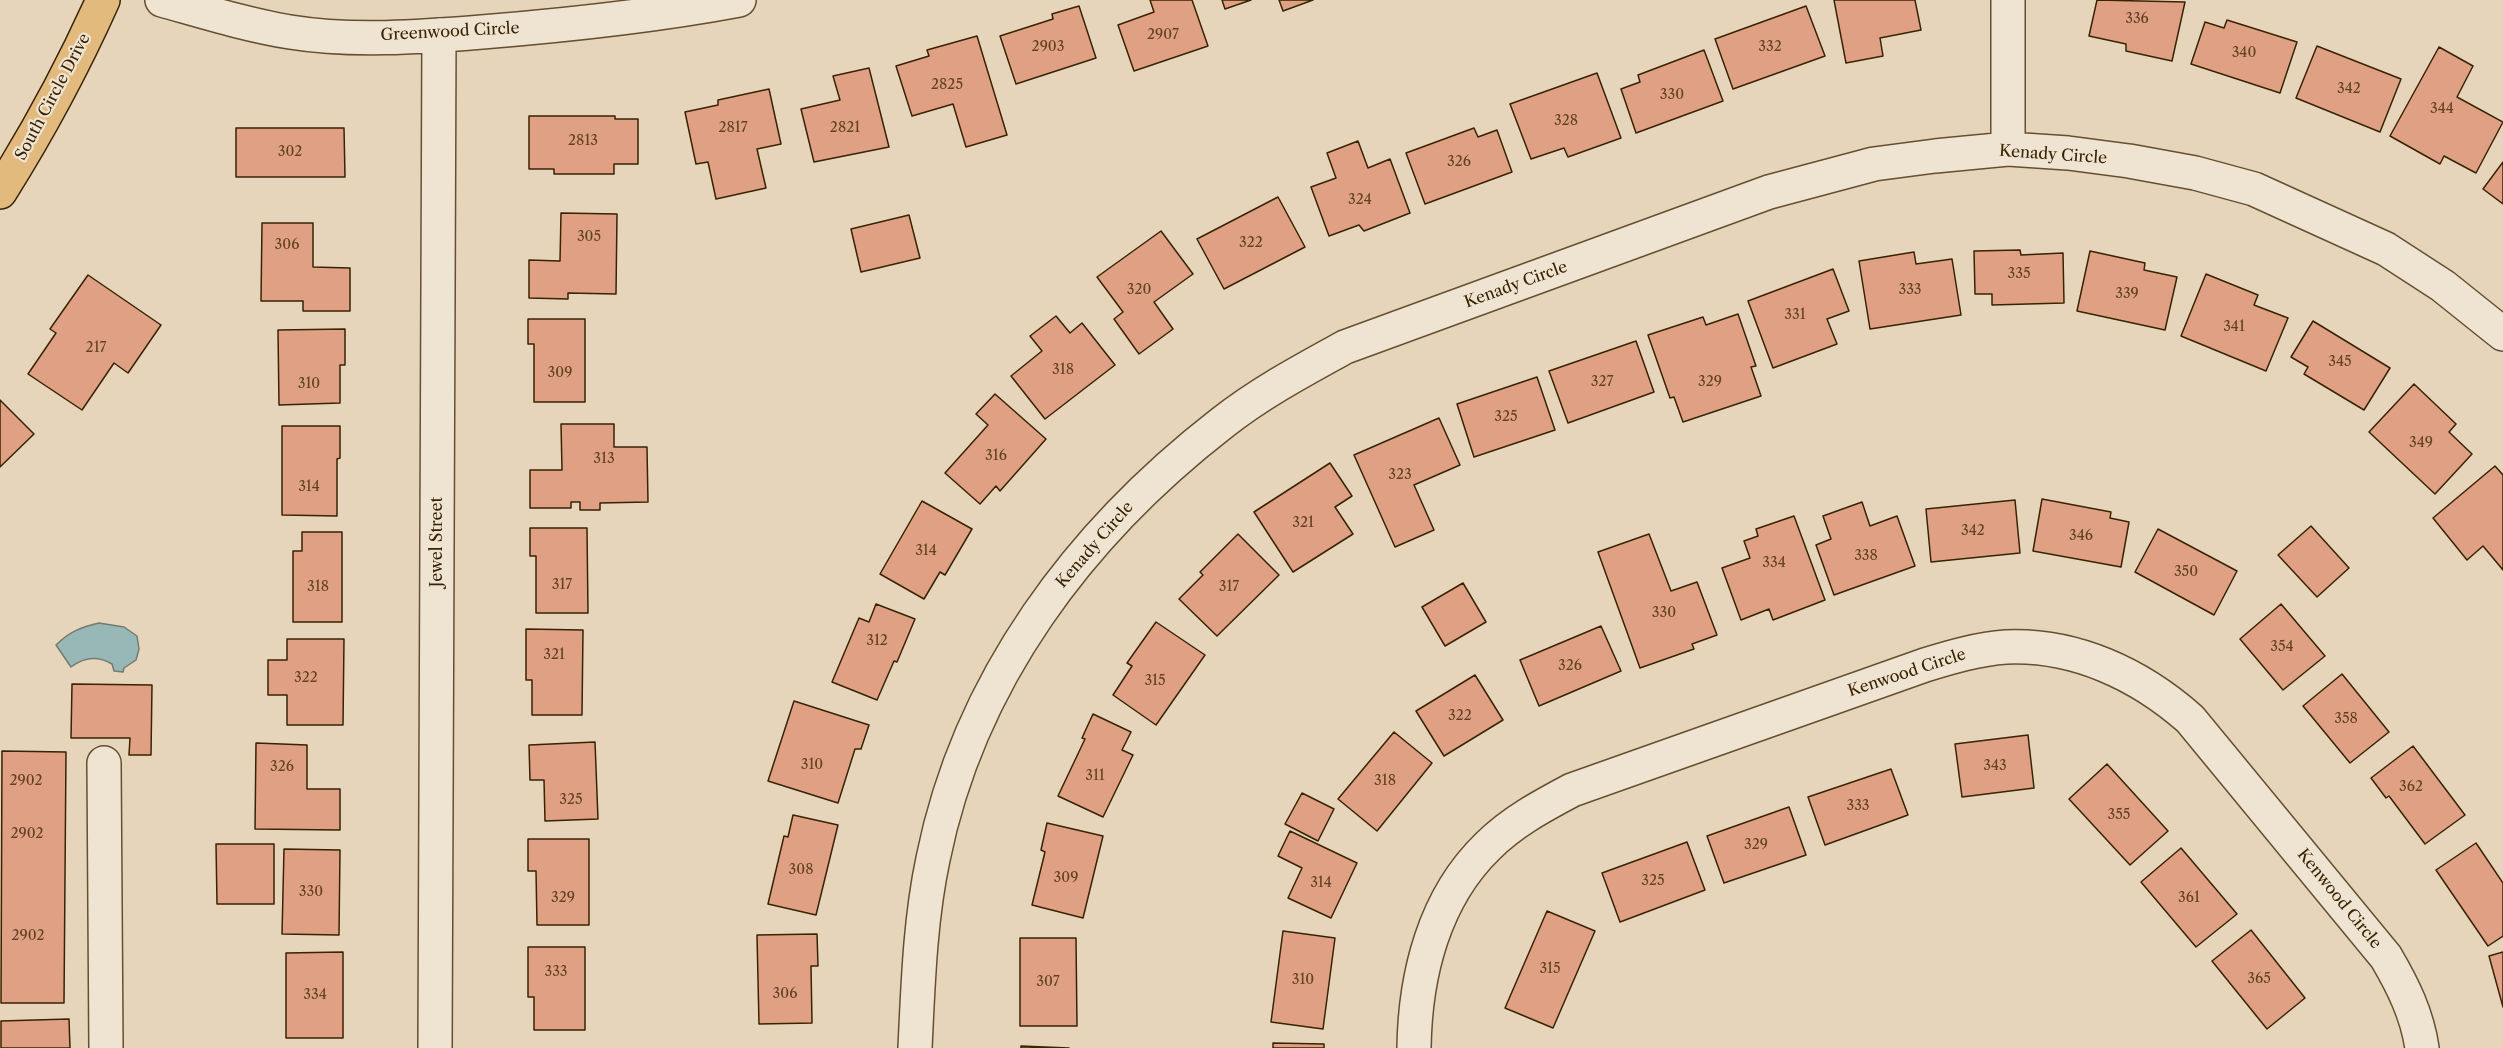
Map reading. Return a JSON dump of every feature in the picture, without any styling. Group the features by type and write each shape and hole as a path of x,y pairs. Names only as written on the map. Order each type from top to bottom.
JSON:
{"main road":[{"name":"South Circle Drive","path":"0,192 33,140 68,76 103,0"}],"street":[{"name":"Greenwood Circle","path":"162,0 236,22 292,33 358,36 439,35 552,27 672,13 739,0"},
{"path":"2008,0 2008,149"},
{"name":"Jewel Street","path":"435,1048 439,35"},
{"name":"Kenady Circle","path":"915,1048 918,990 932,860 945,808 963,752 991,693 1026,630 1107,525 1155,478 1223,422 1282,382 1345,347 1769,192 1874,164 2008,149 2129,160 2195,173 2254,189 2386,249 2443,286 2503,334"},
{"name":"Kenwood Circle","path":"1414,1048 1417,998 1424,960 1437,920 1460,879 1487,846 1526,815 1572,790 1924,665 2004,647 2041,648 2083,656 2163,695 2190,719 2386,957 2406,991 2419,1029 2422,1048"},
{"path":"104,763 106,1048"}],"water":[{"path":"99,623 124,627 137,636 139,649 136,660 124,668 123,672 114,671 112,664 96,658 86,659 71,667 56,645 76,631"}],"building":[{"path":"1150,0 1192,0 1208,46 1134,71 1118,25 1154,12"},
{"path":"1222,0 1251,0 1225,9"},
{"path":"1279,0 1313,0 1283,11"},
{"path":"1834,0 1915,0 1921,30 1880,38 1883,56 1846,63"},
{"path":"2097,0 2185,2 2172,61 2126,51 2126,44 2089,36"},
{"path":"1079,6 1096,58 1016,84 1000,36 1053,19 1052,14"},
{"path":"1806,6 1825,56 1733,89 1715,39"},
{"path":"2227,20 2297,42 2280,93 2191,64 2205,22 2224,28"},
{"path":"977,36 1007,135 966,147 953,104 912,116 896,66 929,56 927,50"},
{"path":"2317,46 2401,79 2380,132 2296,98"},
{"path":"2439,47 2473,66 2457,97 2503,122 2476,173 2444,156 2440,164 2390,136"},
{"path":"1704,50 1723,101 1636,133 1621,89 1640,82 1638,75"},
{"path":"869,68 889,147 814,162 801,109 840,100 833,76"},
{"path":"1597,73 1621,138 1568,157 1564,148 1531,159 1510,104"},
{"path":"769,89 781,144 757,149 766,188 716,199 708,162 696,164 685,112 718,105 718,100"},
{"path":"529,116 615,116 615,119 638,119 638,164 614,164 614,174 554,174 554,169 529,169"},
{"path":"236,128 344,128 345,177 236,177"},
{"path":"1474,128 1478,137 1497,130 1512,172 1425,204 1406,153"},
{"path":"1358,141 1368,168 1390,159 1410,213 1364,231 1359,225 1329,236 1311,187 1336,178 1327,153"},
{"path":"2503,162 2503,204 2483,189"},
{"path":"1278,197 1305,247 1224,289 1197,239"},
{"path":"561,213 617,214 616,294 568,293 568,299 529,298 529,260 560,261"},
{"path":"909,215 920,258 861,272 851,229"},
{"path":"262,223 313,223 313,267 350,268 350,311 303,311 303,301 261,301"},
{"path":"1161,231 1193,274 1154,302 1173,329 1139,354 1114,319 1123,312 1097,277"},
{"path":"2020,250 2021,255 2063,253 2064,303 1992,305 1992,294 1975,294 1974,251"},
{"path":"2090,251 2145,263 2144,270 2177,277 2165,330 2077,311"},
{"path":"1914,252 1916,264 1952,259 1961,315 1870,329 1859,261"},
{"path":"1833,269 1849,311 1827,319 1837,344 1773,368 1748,301"},
{"path":"2206,274 2258,295 2254,305 2288,318 2266,371 2181,336"},
{"path":"88,275 161,325 128,373 114,363 82,410 28,374 56,333 50,329"},
{"path":"1738,314 1756,366 1751,367 1761,396 1683,422 1674,397 1670,398 1648,335 1703,317 1706,325"},
{"path":"1056,316 1070,333 1082,323 1115,365 1045,419 1011,376 1042,351 1030,336"},
{"path":"528,319 585,319 585,402 534,402 534,344 528,344"},
{"path":"2313,321 2390,368 2364,410 2304,374 2308,367 2291,357"},
{"path":"345,329 345,365 340,365 340,403 279,405 278,330"},
{"path":"1636,341 1654,392 1568,423 1549,371"},
{"path":"1537,377 1555,430 1474,457 1457,404"},
{"path":"2414,384 2456,424 2449,432 2472,454 2435,494 2369,432"},
{"path":"995,394 1046,439 1000,491 996,486 980,504 945,473 988,425 976,414"},
{"path":"0,400 34,434 0,467"},
{"path":"1439,418 1460,465 1414,485 1434,530 1395,547 1354,455"},
{"path":"561,424 614,424 614,447 647,447 648,502 600,503 600,510 580,510 580,502 571,502 571,508 530,508 530,470 562,470"},
{"path":"282,426 340,426 340,458 337,459 337,516 282,515"},
{"path":"1330,463 1352,496 1335,507 1353,534 1293,572 1254,512"},
{"path":"2495,466 2503,475 2503,570 2483,546 2467,560 2433,518"},
{"path":"2042,499 2111,512 2110,518 2129,522 2121,567 2033,551"},
{"path":"2015,500 2020,553 1931,562 1926,509"},
{"path":"922,501 972,529 945,575 940,572 924,599 880,574"},
{"path":"1862,502 1870,526 1897,516 1915,566 1834,595 1816,545 1831,539 1823,516"},
{"path":"1794,516 1825,600 1773,620 1769,609 1741,620 1722,568 1750,558 1744,541 1758,536 1756,529"},
{"path":"2311,526 2349,568 2317,597 2278,555"},
{"path":"530,528 587,528 588,613 536,613 536,556 530,556"},
{"path":"2158,529 2237,571 2214,615 2135,572"},
{"path":"302,532 342,532 342,622 293,622 293,551 302,551"},
{"path":"1238,534 1279,575 1217,636 1179,599 1203,575 1200,572"},
{"path":"1649,534 1671,591 1697,582 1717,635 1692,644 1694,649 1640,668 1598,552"},
{"path":"1463,583 1486,622 1445,646 1422,607"},
{"path":"876,604 915,619 897,662 894,661 877,700 832,682 859,618 869,622"},
{"path":"2281,604 2325,656 2283,690 2240,639"},
{"path":"1156,622 1205,655 1156,725 1113,695 1132,666 1127,663"},
{"path":"1601,626 1621,671 1539,706 1520,660"},
{"path":"526,629 583,630 582,715 532,715 532,680 526,680"},
{"path":"287,639 344,639 343,725 287,725 287,695 268,695 268,660 287,660"},
{"path":"2342,674 2389,732 2350,763 2303,706"},
{"path":"1475,675 1503,720 1444,756 1416,711"},
{"path":"72,684 152,685 151,755 129,755 130,738 71,738"},
{"path":"794,701 869,725 861,749 855,749 838,803 768,781"},
{"path":"1093,714 1131,732 1122,750 1133,755 1103,817 1058,796 1085,739 1082,738"},
{"path":"1394,732 1432,763 1377,831 1338,799"},
{"path":"2028,735 2034,788 1962,797 1955,744"},
{"path":"595,742 598,819 545,821 544,780 530,780 529,745"},
{"path":"256,743 307,745 307,789 340,789 340,830 255,829"},
{"path":"2413,746 2465,815 2425,844 2389,796 2386,798 2371,778"},
{"path":"2,751 66,752 64,1003 1,1003"},
{"path":"2107,764 2168,831 2130,865 2069,799"},
{"path":"1891,769 1908,815 1825,845 1808,797"},
{"path":"1302,793 1334,809 1318,841 1285,824"},
{"path":"1789,807 1806,855 1724,883 1707,836"},
{"path":"793,815 838,825 816,915 768,904 784,836 788,837"},
{"path":"1047,823 1103,836 1083,918 1032,905 1045,852 1041,850"},
{"path":"1290,831 1357,863 1331,918 1288,898 1302,868 1278,856"},
{"path":"528,839 589,839 589,925 537,925 536,871 528,871"},
{"path":"1687,842 1705,890 1620,922 1602,873"},
{"path":"2476,843 2503,883 2503,936 2488,946 2436,870"},
{"path":"216,844 274,844 274,904 217,904"},
{"path":"2181,848 2237,914 2196,947 2141,882"},
{"path":"284,849 340,850 339,935 282,934"},
{"path":"1547,911 1595,931 1553,1028 1505,1008"},
{"path":"2251,930 2305,998 2267,1029 2212,961"},
{"path":"1283,931 1335,938 1323,1029 1271,1022"},
{"path":"817,934 818,966 811,966 812,1023 759,1024 757,935"},
{"path":"1020,938 1076,938 1077,1026 1020,1026"},
{"path":"528,947 585,947 585,1030 534,1030 534,997 528,997"},
{"path":"343,952 343,1038 286,1038 286,953"},
{"path":"2503,952 2503,1007 2489,956"},
{"path":"69,1019 70,1048 1,1048 1,1021"},
{"path":"1273,1043 1324,1044 1324,1048 1273,1048"},
{"path":"1021,1046 1069,1048 1021,1048"}]}
